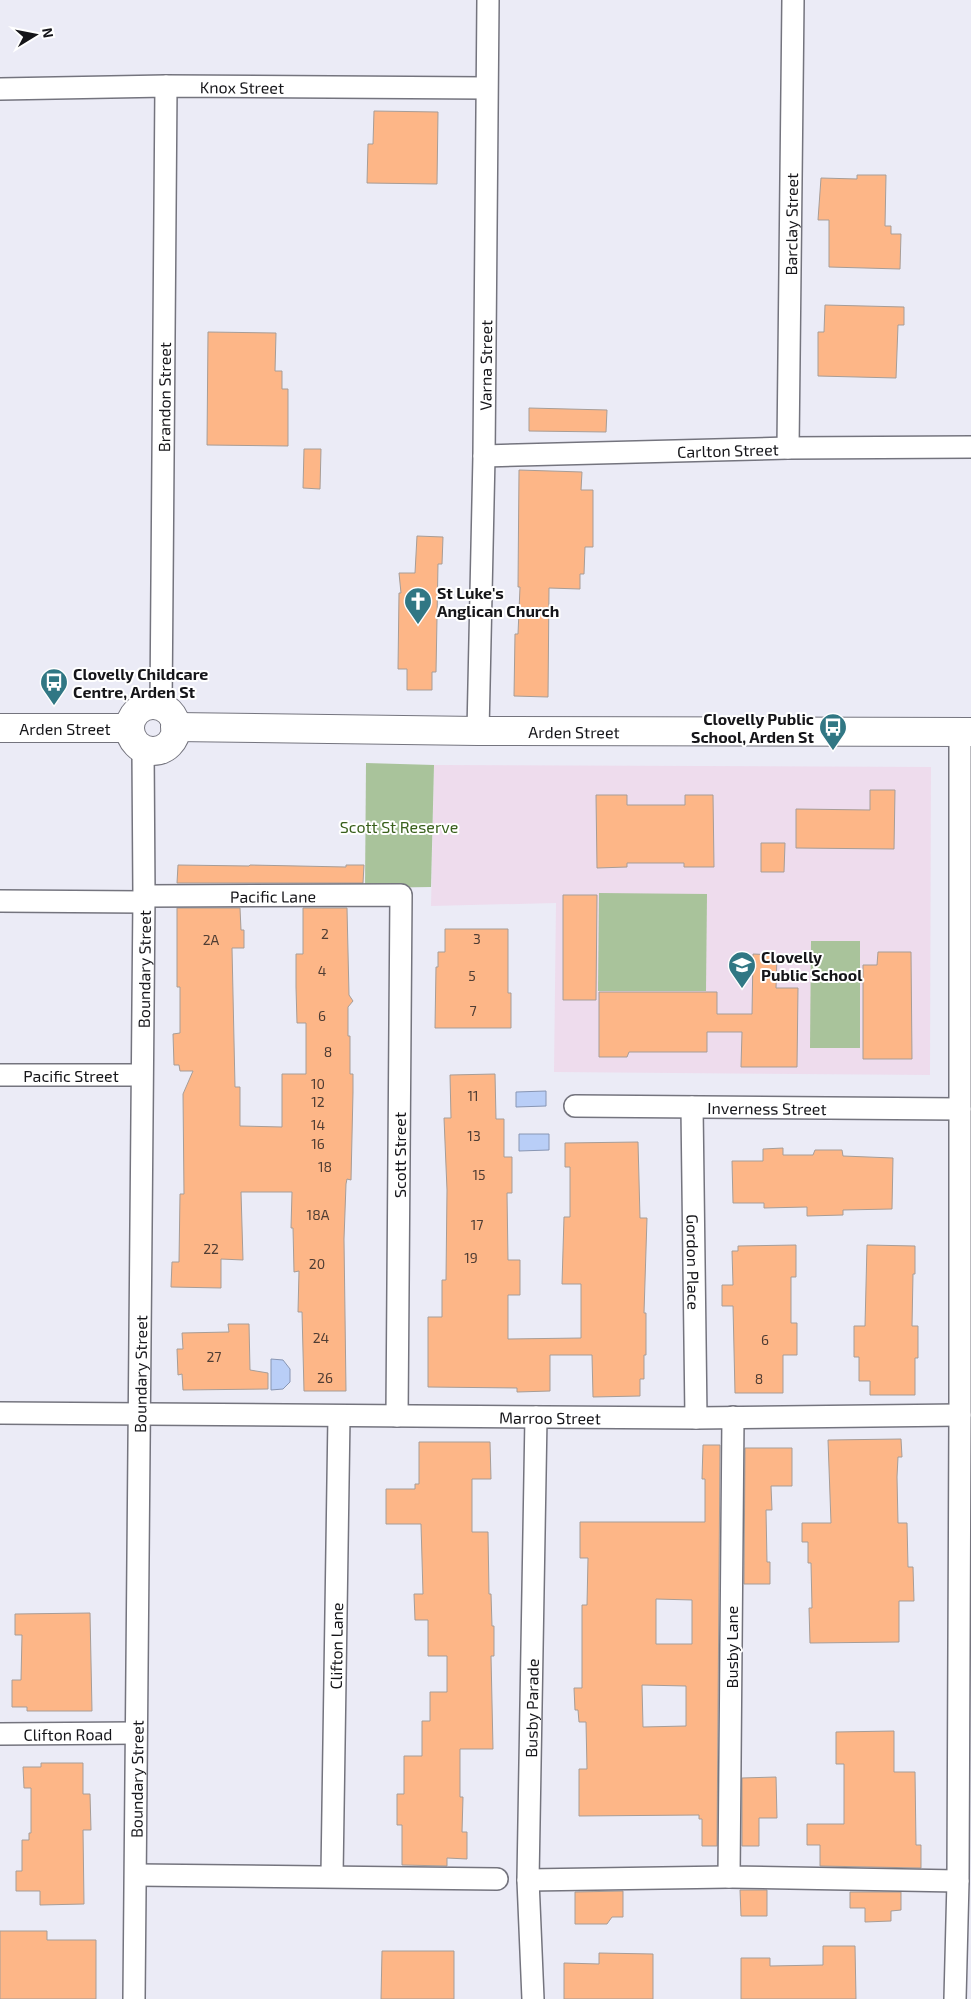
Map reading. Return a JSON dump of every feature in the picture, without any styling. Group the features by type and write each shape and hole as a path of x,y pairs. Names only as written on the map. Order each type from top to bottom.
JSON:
{"main road":[{"path":"148,706 168,717 175,734 167,747 153,752 137,739 131,720 140,709 148,706"},
{"name":"Arden Street","path":"168,717 478,731 966,732"},
{"name":"Arden Street","path":"0,728 137,739"}],"street":[{"name":"Varna Street","path":"478,731 484,456 488,0"},
{"name":"Barclay Street","path":"788,448 793,0"},
{"name":"Knox Street","path":"0,89 166,86 486,88"},
{"name":"Brandon Street","path":"166,86 168,717"},
{"name":"Carlton Street","path":"484,456 788,448 971,447"},
{"path":"955,1999 962,1893 960,1109 966,920 966,732"},
{"name":"Boundary Street","path":"134,1999 144,899 137,739"},
{"name":"Pacific Lane","path":"0,901 401,894"},
{"name":"Scott Street","path":"396,1416 401,894"},
{"name":"Pacific Street","path":"0,1075 142,1075"},
{"name":"Inverness Street","path":"575,1106 960,1109"},
{"name":"Gordon Place","path":"692,1107 696,1418"},
{"name":"Marroo Street","path":"0,1414 696,1418 960,1415"},
{"name":"Clifton Lane","path":"332,1876 339,1416"},
{"name":"Busby Parade","path":"533,1999 528,1880 536,1417"},
{"name":"Busby Lane","path":"730,1877 733,1417"},
{"name":"Clifton Road","path":"0,1734 136,1733"},
{"path":"136,1875 497,1879"},
{"path":"528,1880 730,1877 962,1893"}],"shaded area":[{"name":"Clovelly Public School","path":"434,765 931,767 930,1075 554,1072 556,903 431,906"}],"green space":[{"name":"Scott St Reserve","path":"366,763 434,765 431,887 365,888"},
{"path":"599,893 707,894 706,991 598,991"},
{"path":"811,941 860,941 860,1048 810,1048"}],"water":[{"path":"546,1091 546,1106 516,1107 516,1092"},
{"path":"519,1134 549,1134 549,1150 519,1151"},
{"path":"271,1359 283,1360 290,1369 290,1382 283,1389 271,1390"}],"building":[{"path":"374,111 438,112 437,184 367,183 368,144 373,144"},
{"path":"857,175 886,175 885,226 891,226 891,234 901,234 900,269 829,267 829,220 818,220 821,178 857,179"},
{"path":"825,305 904,307 904,325 898,325 896,378 818,376 818,332 824,332"},
{"path":"208,332 276,333 275,371 282,371 282,389 288,389 288,446 207,445"},
{"path":"529,408 607,410 606,432 529,431"},
{"path":"304,449 321,449 320,489 303,488"},
{"path":"519,470 582,472 581,490 593,490 593,547 585,547 584,574 580,574 580,589 549,588 548,697 514,696 515,634 518,634 520,587 518,587"},
{"name":"St Luke's Anglican Church","path":"417,536 443,537 442,564 438,564 436,672 432,672 432,690 407,690 407,669 398,669 399,593 401,593 399,573 415,573"},
{"path":"870,790 895,790 894,849 796,848 796,809 870,810"},
{"path":"596,795 627,795 627,805 685,805 685,795 713,795 714,867 684,867 684,863 627,863 627,867 597,868"},
{"path":"761,843 785,843 784,872 761,872"},
{"path":"178,865 346,867 346,865 364,865 363,883 177,883"},
{"path":"563,895 597,895 596,1000 563,1000"},
{"path":"177,908 240,908 241,930 244,930 244,948 232,948 235,1087 240,1087 240,1126 282,1127 282,1074 306,1074 306,1023 297,1023 296,987 296,954 303,954 303,908 347,908 349,995 353,1001 348,1007 348,1036 350,1036 350,1074 353,1074 353,1092 351,1180 347,1179 346,1184 344,1239 346,1391 304,1391 302,1312 298,1312 299,1271 294,1272 293,1228 291,1228 292,1192 241,1192 243,1260 221,1259 221,1288 171,1287 172,1262 179,1262 180,1194 184,1194 183,1094 193,1071 180,1071 179,1065 174,1065 173,1034 180,1033 180,987 177,987"},
{"path":"445,929 508,929 508,993 511,993 511,1028 435,1028 436,967 438,967 438,952 445,952"},
{"path":"878,952 911,952 912,1059 863,1059 863,965 877,965"},
{"path":"753,954 777,955 776,988 798,988 797,1067 741,1067 742,1032 707,1032 707,1052 629,1052 627,1057 599,1057 599,992 717,992 717,1014 752,1014"},
{"path":"495,1074 496,1119 504,1119 504,1157 512,1157 512,1193 507,1193 508,1260 520,1260 520,1295 508,1295 508,1339 581,1338 581,1284 562,1284 564,1217 570,1217 570,1167 565,1167 565,1143 638,1142 640,1218 647,1218 644,1313 646,1313 646,1355 644,1355 644,1379 640,1379 640,1396 593,1397 592,1355 550,1355 550,1391 517,1392 517,1388 428,1387 428,1317 442,1317 442,1280 446,1280 447,1190 444,1118 451,1118 450,1075"},
{"path":"783,1148 783,1155 813,1155 815,1150 842,1150 843,1156 893,1158 892,1209 843,1210 843,1215 807,1216 807,1207 764,1208 764,1203 733,1203 732,1161 763,1161 763,1149"},
{"path":"796,1245 796,1277 791,1277 791,1323 797,1323 797,1355 783,1355 783,1393 735,1393 733,1306 722,1306 722,1285 733,1285 732,1251 738,1251 738,1246"},
{"path":"867,1245 915,1246 912,1326 918,1326 918,1358 915,1358 915,1395 870,1395 870,1381 859,1381 859,1357 854,1357 854,1326 865,1326"},
{"path":"228,1324 249,1324 250,1370 268,1373 268,1389 183,1390 182,1374 178,1375 177,1349 183,1349 182,1333 229,1332"},
{"path":"901,1439 902,1457 898,1457 897,1477 898,1523 907,1523 908,1567 913,1567 914,1601 899,1601 899,1642 810,1643 809,1608 812,1608 811,1563 808,1563 808,1542 802,1542 802,1523 831,1523 828,1440"},
{"path":"419,1442 490,1442 491,1479 472,1479 472,1532 488,1532 489,1594 491,1594 492,1626 494,1626 494,1656 491,1656 493,1749 460,1749 460,1797 463,1797 462,1832 467,1832 467,1859 447,1858 447,1866 402,1865 402,1825 397,1825 397,1794 404,1794 404,1756 422,1756 422,1721 430,1721 430,1692 447,1692 447,1656 428,1656 428,1620 415,1620 414,1594 423,1594 421,1524 386,1524 386,1489 415,1489 415,1484 419,1484"},
{"path":"703,1445 720,1445 717,1846 702,1846 702,1819 699,1819 699,1815 579,1816 579,1769 587,1769 586,1722 579,1722 578,1710 575,1710 574,1688 582,1688 582,1605 587,1605 588,1558 580,1558 580,1522 705,1522 705,1479 702,1479","holes":["656,1599 692,1600 692,1644 656,1644","642,1685 686,1686 686,1726 643,1727"]},
{"path":"745,1448 792,1448 792,1486 771,1486 772,1510 766,1510 767,1562 770,1562 770,1584 744,1584"},
{"path":"90,1613 92,1711 27,1711 27,1707 12,1707 12,1680 21,1680 22,1635 15,1635 15,1614"},
{"path":"894,1731 894,1772 915,1772 916,1845 921,1845 921,1868 820,1866 820,1845 807,1845 807,1824 844,1824 844,1764 836,1764 836,1732"},
{"path":"41,1763 83,1763 83,1794 90,1794 91,1830 83,1830 84,1904 40,1905 40,1891 16,1891 16,1871 22,1871 22,1840 29,1840 29,1833 31,1833 31,1788 24,1788 23,1767 41,1767"},
{"path":"776,1777 777,1818 759,1818 759,1846 742,1846 742,1778"},
{"path":"740,1890 767,1890 767,1916 741,1916"},
{"path":"623,1891 623,1917 612,1917 607,1924 575,1924 575,1892"},
{"path":"850,1892 901,1892 901,1910 891,1911 891,1921 865,1922 865,1908 850,1908"},
{"path":"0,1931 47,1931 47,1940 96,1940 96,1999 0,1999"},
{"path":"823,1946 855,1946 856,1999 741,1999 741,1958 770,1958 770,1966 823,1965"},
{"path":"382,1951 454,1951 454,1999 381,1999"},
{"path":"599,1953 653,1954 653,1999 564,1999 564,1963 599,1964"}],"place":[{"name":"St Luke's Anglican Church","path":"418,625"},
{"name":"Clovelly Childcare Centre, Arden St","path":"54,706"},
{"name":"Clovelly Public School, Arden St","path":"833,751"},
{"name":"Clovelly Public School","path":"742,989"}]}
